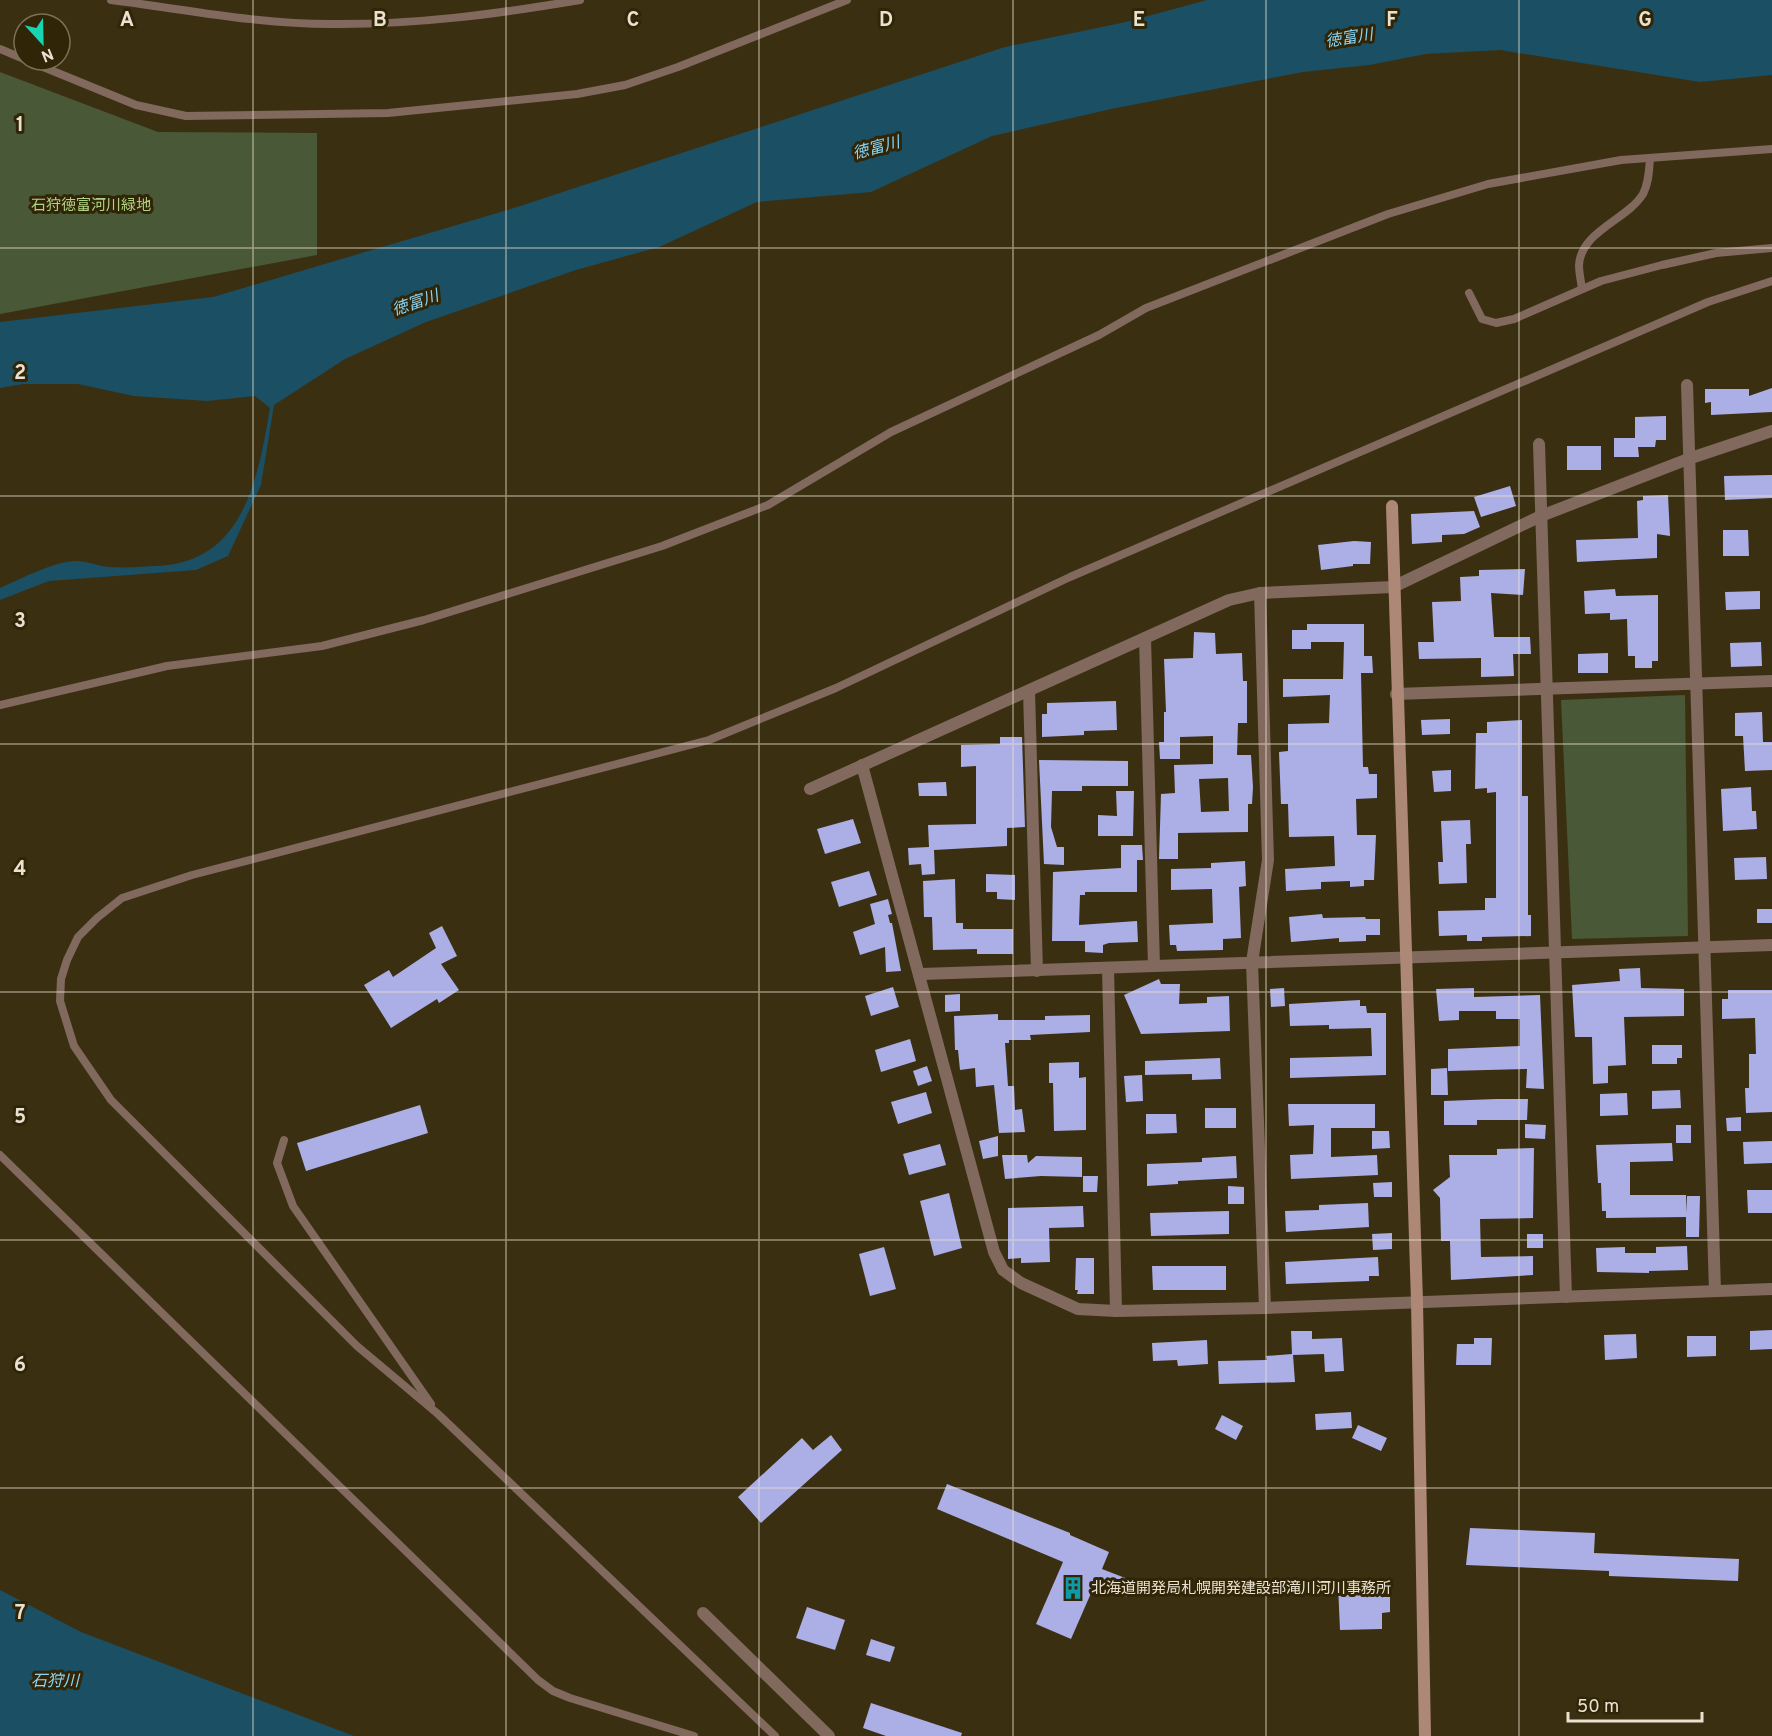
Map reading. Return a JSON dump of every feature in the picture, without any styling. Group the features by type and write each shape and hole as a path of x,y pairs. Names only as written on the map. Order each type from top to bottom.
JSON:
{"street":[{"path":"1687,385 1714,1291"},
{"path":"810,789 1229,600 1260,593 1393,587 1541,516 1688,459 1772,431"},
{"path":"1539,444 1566,1297"},
{"path":"1392,506 1396,694 1417,1302 1425,1736"},
{"path":"1260,593 1268,860 1252,963 1265,1308"},
{"path":"1145,638 1154,966"},
{"path":"1396,694 1772,681"},
{"path":"1029,691 1037,971"},
{"path":"862,765 921,974 994,1252 1003,1270 1021,1283 1078,1309 1116,1311 1265,1308 1772,1289"},
{"path":"921,974 1772,945"},
{"path":"1108,968 1116,1311"},
{"path":"703,1613 829,1736"}],"lane":[{"path":"111,0 250,18 328,24 433,22 580,0"},
{"path":"55,72 136,105 186,116 388,113 577,94 626,85 678,68 847,0"},
{"path":"0,705 167,666 322,646 424,620 662,546 768,505 891,432 1099,335 1157,303 1388,214 1488,184 1621,160 1772,149"},
{"path":"1582,289 1579,266 1583,250 1596,235 1635,204 1648,182 1650,158"},
{"path":"1469,293 1482,319 1496,324 1514,320 1601,280 1716,253 1772,248"},
{"path":"775,1736 438,1414 357,1346 111,1100 74,1047 60,1001 61,979 78,937 122,898 192,875 709,740 836,688 1070,577 1708,302 1772,281"},
{"path":"284,1140 277,1163 293,1206 438,1414"},
{"path":"0,1155 538,1680 553,1691 570,1698 694,1736"}],"green space":[{"name":"石狩徳富河川緑地","path":"0,72 158,132 317,133 317,255 0,314"},
{"path":"1685,695 1688,936 1572,939 1561,700"}],"water":[{"name":"徳富川","path":"1207,0 1772,0 1772,75 1700,82 1500,50 1426,54 1369,65 1303,72 1116,108 992,136 871,192 757,202 659,247 576,270 426,322 345,359 274,405 261,485 228,556 196,570 49,581 0,600 0,588 54,565 78,561 115,567 155,566 185,562 209,550 227,534 252,488 270,408 255,396 207,401 134,396 78,384 23,384 0,388 0,322 213,297 514,208 1005,47 1126,22"},
{"name":"石狩川","path":"0,1590 81,1632 354,1736 0,1736"}],"building":[{"path":"1772,388 1772,412 1711,415 1711,402 1705,403 1705,389 1749,389 1749,396"},
{"path":"1666,416 1666,440 1656,440 1655,447 1638,447 1639,457 1614,457 1614,438 1635,438 1635,417"},
{"path":"1567,446 1601,446 1601,470 1567,470"},
{"path":"1772,475 1772,498 1725,500 1724,476"},
{"path":"1510,486 1516,506 1481,517 1474,497"},
{"path":"1668,495 1670,536 1657,534 1657,558 1577,562 1576,540 1638,538 1637,501 1643,500 1643,496"},
{"path":"1474,511 1480,527 1464,534 1442,535 1442,542 1412,544 1411,514"},
{"path":"1723,530 1748,530 1749,556 1723,556"},
{"path":"1354,541 1371,542 1370,564 1353,564 1353,566 1321,570 1318,545"},
{"path":"1525,569 1523,595 1491,593 1494,637 1530,637 1531,654 1513,654 1514,676 1481,677 1481,658 1419,659 1418,642 1434,642 1432,602 1461,601 1460,577 1479,576 1479,570"},
{"path":"1615,589 1616,596 1658,595 1658,661 1652,661 1652,668 1635,668 1635,656 1628,656 1627,619 1610,620 1610,613 1585,614 1584,591"},
{"path":"1760,591 1760,609 1726,610 1725,592"},
{"path":"1307,624 1364,624 1364,656 1372,656 1373,673 1361,673 1363,767 1368,767 1369,774 1377,774 1377,798 1356,799 1357,835 1376,835 1374,880 1364,880 1364,886 1350,887 1350,881 1321,882 1321,889 1286,891 1285,869 1335,866 1334,836 1289,837 1288,804 1281,804 1279,752 1288,751 1288,724 1329,723 1330,695 1283,697 1283,679 1343,679 1344,642 1311,642 1311,649 1292,649 1292,630 1307,630"},
{"path":"1194,632 1215,633 1216,654 1242,653 1243,681 1247,681 1247,723 1238,723 1237,755 1251,755 1253,787 1252,804 1248,804 1248,832 1178,833 1178,859 1159,859 1161,794 1175,793 1174,765 1213,764 1213,736 1180,737 1180,759 1160,759 1159,742 1164,742 1164,712 1166,712 1164,659 1193,658","holes":["1228,778 1229,811 1201,812 1199,779"]},
{"path":"1761,642 1762,666 1731,667 1730,643"},
{"path":"1608,653 1608,673 1578,673 1578,654"},
{"path":"1116,701 1117,730 1084,731 1084,735 1042,737 1042,714 1047,714 1047,703"},
{"path":"1762,712 1763,742 1772,742 1772,770 1745,771 1743,736 1735,736 1735,713"},
{"path":"1450,719 1450,734 1422,735 1421,720"},
{"path":"1522,720 1522,796 1528,796 1528,915 1531,915 1531,936 1482,937 1482,941 1467,941 1467,935 1439,936 1438,911 1485,910 1485,898 1496,898 1496,792 1487,793 1487,788 1475,789 1476,733 1487,733 1487,722"},
{"path":"1000,737 1022,737 1025,827 1007,828 1007,846 934,850 935,874 922,875 921,864 909,865 908,848 929,847 928,825 976,824 976,766 961,767 961,745 1000,744"},
{"path":"1039,760 1128,761 1128,786 1082,786 1082,791 1052,791 1051,827 1057,847 1064,847 1064,865 1044,864"},
{"path":"1451,770 1451,791 1434,792 1432,771"},
{"path":"946,782 947,796 919,796 918,783"},
{"path":"1751,787 1752,811 1756,811 1757,829 1723,831 1721,789"},
{"path":"1116,791 1134,791 1133,836 1098,836 1098,815 1117,816"},
{"path":"853,819 861,843 825,854 817,829"},
{"path":"1470,820 1471,844 1466,844 1467,883 1439,884 1438,862 1443,862 1441,821"},
{"path":"1121,845 1142,845 1143,860 1137,860 1137,892 1085,892 1085,895 1080,895 1079,925 1137,921 1138,942 1109,943 1103,945 1103,953 1085,952 1085,941 1052,941 1053,872 1121,868"},
{"path":"1766,857 1767,879 1735,880 1734,858"},
{"path":"1245,861 1246,886 1239,887 1241,938 1223,939 1223,950 1177,951 1176,945 1170,945 1169,925 1213,923 1212,889 1171,890 1171,869 1211,868 1211,863"},
{"path":"869,871 877,895 839,907 831,882"},
{"path":"986,874 1015,875 1015,900 997,899 997,892 986,892"},
{"path":"955,879 956,923 963,923 963,929 1013,929 1013,954 977,954 977,949 933,950 932,917 924,917 923,881"},
{"path":"888,899 892,914 888,915 892,923 901,971 886,972 885,947 860,955 853,932 875,924 870,904"},
{"path":"1757,909 1772,909 1772,923 1757,923"},
{"path":"1322,914 1323,918 1380,919 1380,935 1366,935 1366,941 1339,942 1339,938 1291,942 1289,917"},
{"path":"442,926 457,956 441,964 459,990 439,1003 437,999 391,1028 364,985 389,970 393,977 436,948 429,933"},
{"path":"1640,968 1641,988 1684,989 1684,1016 1624,1017 1626,1065 1608,1066 1608,1083 1593,1084 1592,1037 1575,1037 1572,985 1620,981 1619,969"},
{"path":"1159,979 1161,984 1180,984 1179,1004 1207,1003 1207,997 1229,996 1230,1031 1141,1034 1124,995"},
{"path":"893,987 899,1007 871,1016 865,996"},
{"path":"1284,988 1285,1006 1271,1007 1270,989"},
{"path":"1474,988 1474,997 1540,995 1544,1089 1526,1088 1527,1069 1448,1071 1448,1049 1520,1046 1520,1019 1496,1019 1496,1011 1459,1011 1459,1020 1439,1021 1436,989"},
{"path":"1728,990 1772,990 1772,1112 1746,1113 1745,1088 1749,1088 1749,1054 1756,1054 1755,1018 1722,1019 1722,999 1728,999"},
{"path":"960,994 960,1011 945,1012 945,995"},
{"path":"1360,1000 1360,1006 1366,1006 1367,1013 1386,1013 1386,1075 1290,1078 1290,1058 1372,1056 1371,1028 1329,1029 1329,1025 1290,1026 1289,1004"},
{"path":"998,1014 998,1020 1045,1020 1045,1016 1090,1015 1090,1032 1030,1035 1031,1040 1009,1040 1009,1043 1005,1043 1008,1086 1014,1086 1015,1110 1022,1109 1025,1132 999,1133 994,1085 976,1087 975,1068 960,1070 958,1050 955,1050 954,1016"},
{"path":"910,1039 916,1061 881,1072 875,1050"},
{"path":"1652,1045 1682,1045 1682,1058 1677,1058 1677,1064 1652,1064"},
{"path":"1220,1058 1221,1079 1192,1080 1192,1074 1145,1075 1145,1061"},
{"path":"1079,1062 1079,1078 1086,1077 1086,1130 1054,1131 1053,1083 1049,1083 1049,1063"},
{"path":"927,1066 932,1081 918,1086 913,1071"},
{"path":"1447,1068 1448,1095 1431,1095 1431,1069"},
{"path":"1142,1075 1143,1101 1126,1102 1124,1076"},
{"path":"1680,1090 1681,1108 1652,1109 1652,1091"},
{"path":"926,1092 932,1113 898,1124 891,1102"},
{"path":"1627,1093 1628,1115 1600,1116 1600,1094"},
{"path":"1528,1099 1527,1120 1477,1120 1477,1125 1444,1125 1444,1101"},
{"path":"1288,1104 1375,1104 1375,1128 1331,1128 1331,1157 1377,1155 1378,1175 1291,1179 1290,1155 1313,1154 1314,1125 1289,1126"},
{"path":"420,1105 428,1133 306,1171 297,1143"},
{"path":"1205,1108 1236,1108 1236,1128 1205,1128"},
{"path":"1146,1114 1176,1114 1177,1133 1146,1134"},
{"path":"1741,1117 1741,1131 1727,1131 1726,1118"},
{"path":"1525,1124 1546,1125 1545,1139 1525,1138"},
{"path":"1676,1125 1691,1125 1691,1143 1676,1143"},
{"path":"1372,1131 1389,1131 1390,1148 1372,1149"},
{"path":"998,1136 998,1156 983,1159 979,1141"},
{"path":"1772,1141 1772,1163 1744,1164 1743,1142"},
{"path":"1672,1143 1673,1161 1630,1162 1630,1195 1686,1195 1686,1213 1687,1196 1700,1196 1699,1237 1686,1237 1686,1217 1606,1218 1606,1211 1602,1211 1601,1183 1598,1183 1596,1145"},
{"path":"940,1144 946,1165 909,1175 903,1154"},
{"path":"1534,1148 1533,1218 1480,1219 1481,1257 1533,1256 1533,1275 1451,1280 1450,1241 1441,1241 1440,1198 1433,1190 1450,1177 1449,1155 1497,1155 1497,1149"},
{"path":"1002,1155 1027,1155 1028,1163 1036,1156 1082,1157 1082,1177 1041,1176 1005,1179"},
{"path":"1236,1156 1237,1178 1178,1181 1178,1184 1147,1186 1147,1164 1202,1162 1202,1158"},
{"path":"1083,1176 1098,1176 1097,1192 1083,1192"},
{"path":"1392,1182 1392,1197 1374,1197 1373,1183"},
{"path":"1228,1186 1244,1187 1244,1204 1228,1204"},
{"path":"1747,1190 1772,1190 1772,1213 1748,1213"},
{"path":"949,1193 962,1248 934,1256 920,1201"},
{"path":"1368,1203 1369,1227 1286,1232 1285,1211 1319,1210 1319,1205"},
{"path":"1083,1206 1084,1227 1049,1228 1050,1262 1021,1263 1021,1258 1008,1259 1008,1208"},
{"path":"1229,1211 1229,1234 1151,1236 1150,1213"},
{"path":"1392,1233 1392,1249 1373,1250 1372,1234"},
{"path":"1527,1234 1543,1234 1543,1248 1527,1248"},
{"path":"1687,1246 1688,1270 1649,1271 1649,1273 1597,1272 1596,1248 1625,1247 1625,1253 1656,1253 1656,1247"},
{"path":"884,1247 896,1289 870,1296 859,1254"},
{"path":"1378,1257 1379,1276 1369,1276 1369,1281 1286,1284 1285,1262"},
{"path":"1076,1258 1094,1258 1094,1294 1077,1294 1078,1290 1075,1290"},
{"path":"1152,1266 1226,1266 1226,1290 1153,1290"},
{"path":"1772,1330 1772,1349 1750,1350 1750,1331"},
{"path":"1291,1331 1312,1331 1312,1339 1342,1338 1344,1371 1325,1372 1324,1354 1293,1355 1295,1382 1219,1384 1218,1361 1267,1360 1266,1356 1292,1354"},
{"path":"1636,1334 1637,1358 1605,1360 1604,1335"},
{"path":"1687,1336 1716,1336 1716,1356 1687,1357"},
{"path":"1474,1338 1492,1338 1491,1365 1456,1365 1457,1344 1474,1344"},
{"path":"1207,1340 1208,1364 1178,1366 1177,1360 1153,1361 1152,1343"},
{"path":"1351,1412 1352,1428 1316,1430 1315,1414"},
{"path":"1222,1415 1243,1426 1236,1440 1215,1429"},
{"path":"1358,1425 1387,1438 1381,1451 1352,1438"},
{"path":"831,1435 842,1450 761,1523 738,1497 802,1438 813,1450"},
{"path":"947,1484 1070,1533 1109,1552 1102,1569 1133,1581 1127,1597 1095,1584 1071,1639 1036,1624 1063,1562 937,1509"},
{"path":"1470,1528 1595,1533 1594,1553 1739,1559 1738,1581 1609,1576 1609,1571 1466,1565"},
{"path":"1381,1583 1381,1597 1390,1597 1390,1612 1382,1613 1382,1629 1340,1630 1338,1585"},
{"path":"807,1607 845,1620 835,1650 796,1638"},
{"path":"871,1639 895,1647 890,1662 866,1655"},
{"path":"871,1703 962,1733 961,1736 886,1736 863,1728"}],"place":[{"name":"北海道開発局札幌開発建設部滝川河川事務所","path":"1073,1588"}]}
